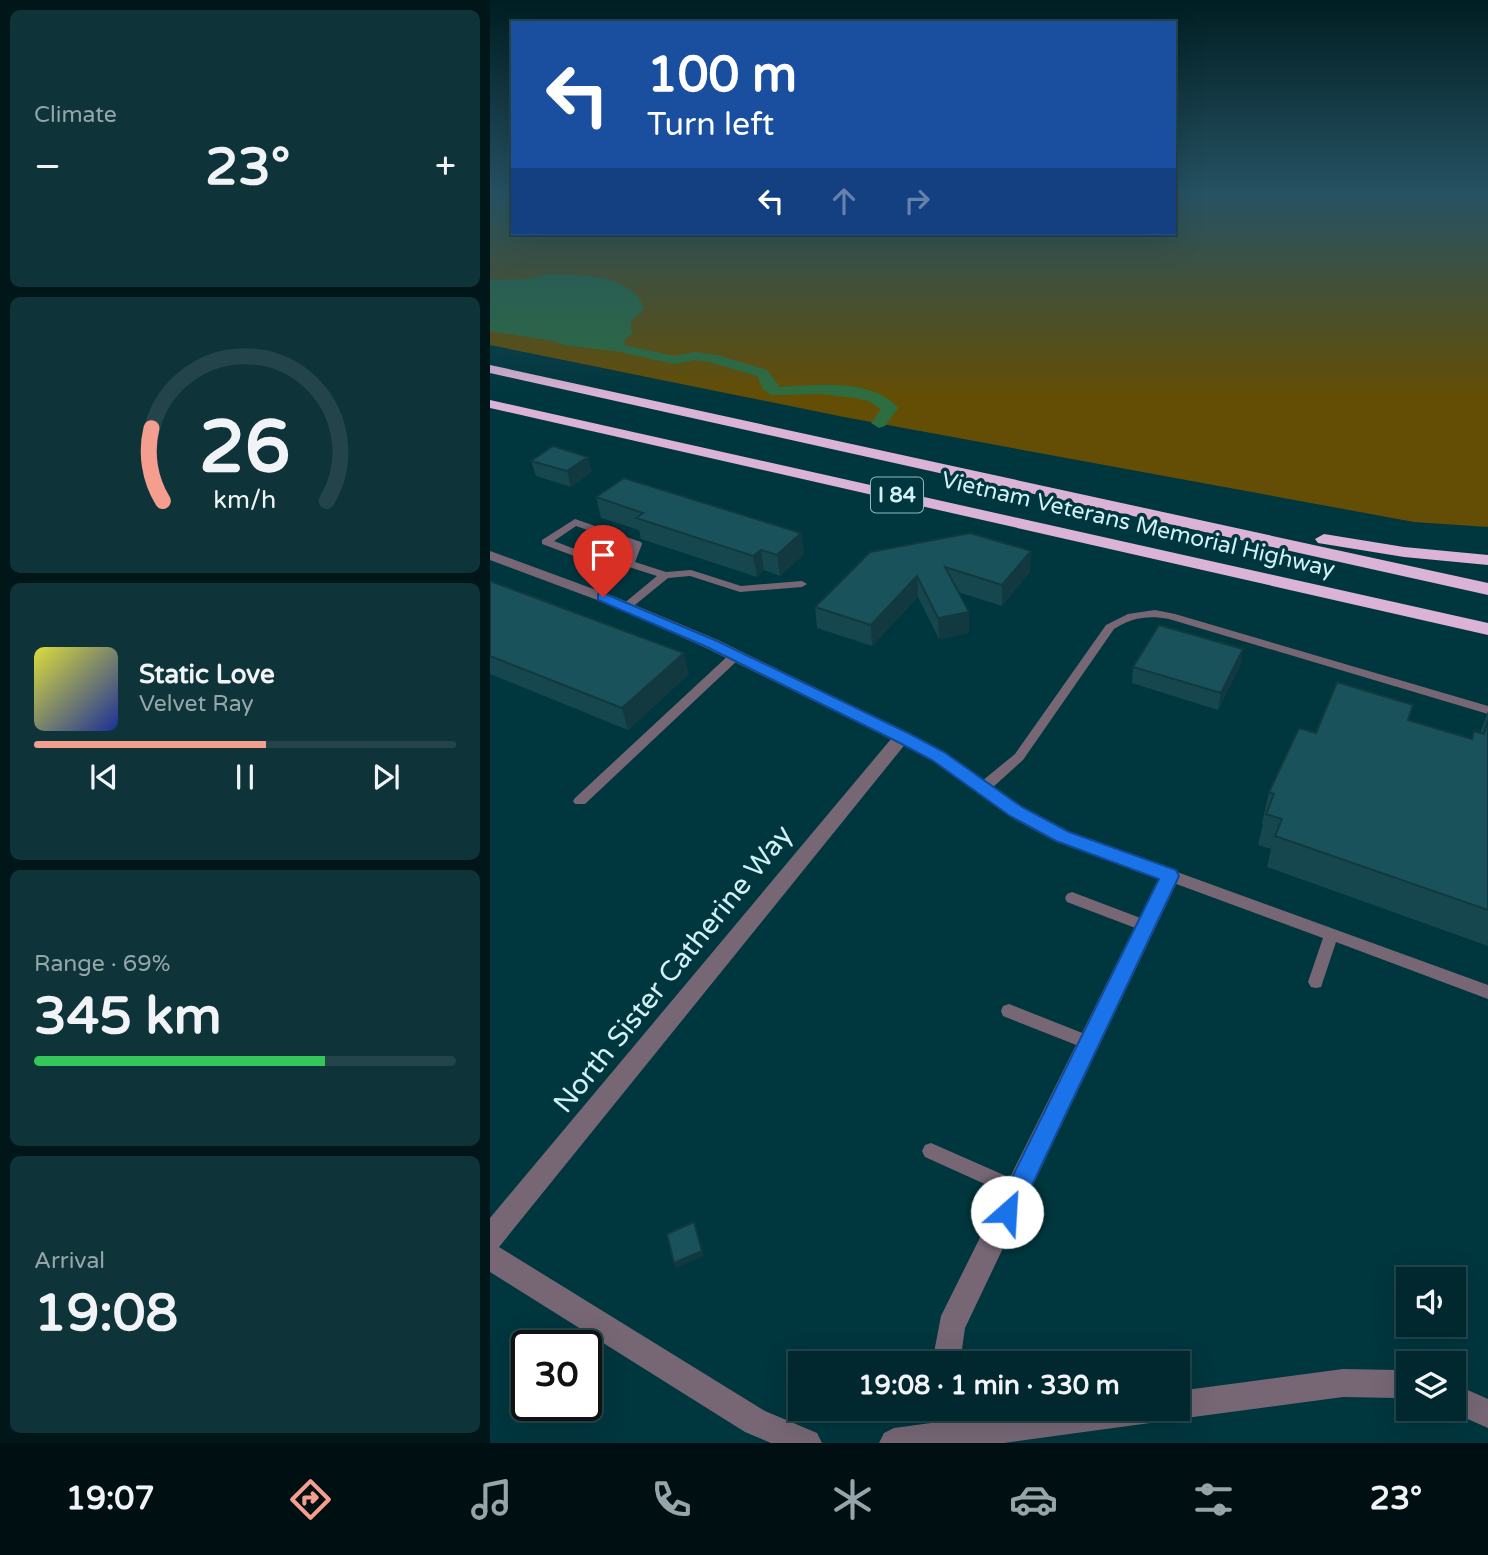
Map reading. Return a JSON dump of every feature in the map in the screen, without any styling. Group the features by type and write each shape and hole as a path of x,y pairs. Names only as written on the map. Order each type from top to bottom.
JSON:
{"highway":[{"name":"Vietnam Veterans Memorial Highway","path":"490,369 1488,589"},
{"name":"Vietnam Veterans Memorial Highway","path":"490,404 1488,629"},
{"path":"1148,513 1404,552 1488,560"},
{"path":"1303,587 1488,639"}],"street":[{"path":"490,555 626,607 735,656 902,737"},
{"name":"North Sister Catherine Way","path":"490,1238 902,737"},
{"path":"948,1351 951,1326 1170,876"},
{"path":"490,1257 755,1422 807,1443"},
{"path":"1190,1403 1343,1383 1396,1384"},
{"path":"1466,1404 1488,1414"},
{"path":"894,1443 946,1429 1028,1421"}],"lane":[{"path":"629,564 637,544 575,522 546,542 616,568 629,564 665,575 691,573 740,589 802,584"},
{"path":"626,607 665,575"},
{"path":"984,787 1019,757 1110,627 1120,620 1139,614 1171,616 1488,710"},
{"path":"580,801 735,656"},
{"path":"902,737 938,756 1016,812 1062,836 1488,992"},
{"path":"1072,898 1146,926"},
{"path":"1316,982 1331,934"},
{"path":"1009,1011 1089,1043"},
{"path":"931,1151 1018,1190"}],"shaded area":[{"path":"490,262 1488,262 1488,527 1414,522 844,417 490,345"},
{"path":"549,274 604,279 629,289 638,297 644,309 631,321 632,334 625,340 625,344 614,351 490,331 490,280 528,279"}],"building":[{"path":"553,446 588,457 567,471 531,461"},
{"path":"624,478 801,533 777,555 761,550 753,556 636,518 643,513 596,497"},
{"path":"970,533 1031,551 1002,585 945,567 969,612 938,618 917,576 871,625 815,607 870,552"},
{"path":"490,581 684,653 622,708 490,656"},
{"path":"1159,625 1243,649 1221,693 1133,667"},
{"path":"1337,682 1413,705 1408,720 1472,739 1474,731 1484,734 1488,720 1488,910 1275,836 1282,819 1266,814 1274,794 1269,792 1299,728 1316,733"},
{"path":"694,1222 702,1251 674,1263 667,1234"}],"waterway":[{"path":"620,348 674,360 695,356 712,358 762,373 768,386 777,392 820,389 873,397 890,408 879,423"}],"route":[{"path":"603,597 712,644 902,737 938,756 1016,812 1062,836 1170,876 1007,1212"}]}
